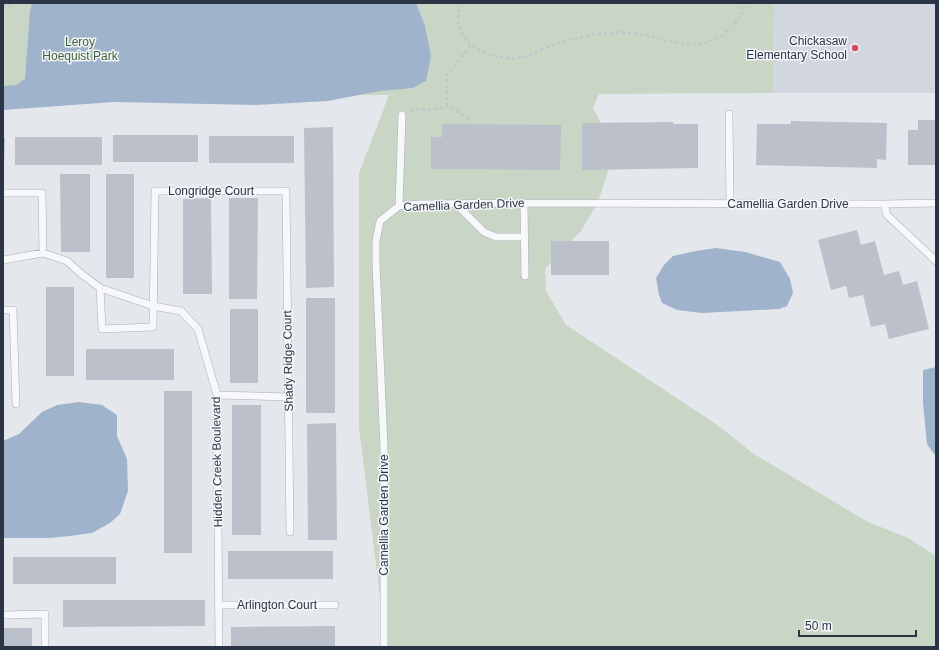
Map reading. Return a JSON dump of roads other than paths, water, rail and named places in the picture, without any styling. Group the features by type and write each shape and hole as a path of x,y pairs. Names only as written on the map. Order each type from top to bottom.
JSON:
{"lane":[{"path":"729,114 730,204"},
{"path":"399,206 402,115"},
{"name":"Longridge Court","path":"153,306 155,191 286,191"},
{"name":"Shady Ridge Court","path":"286,191 290,532"},
{"path":"3,193 42,193 43,253"},
{"name":"Camellia Garden Drive","path":"384,647 384,448 376,263 376,241 380,221 399,206 421,204 936,203"},
{"path":"456,204 484,232 496,237 525,237"},
{"path":"524,204 525,276"},
{"path":"884,204 887,215 936,261"},
{"name":"Hidden Creek Boulevard","path":"3,260 43,253 67,261 100,288 153,306 180,312 198,329 217,395 219,647"},
{"path":"100,288 102,329 153,327 153,306"},
{"path":"3,310 13,310 16,404"},
{"path":"217,395 289,397"},
{"name":"Arlington Court","path":"218,605 335,605"},
{"path":"3,615 45,614 45,647"}],"water":[{"path":"32,3 416,3 425,26 431,56 426,81 413,88 380,91 328,101 256,105 114,102 3,110 3,86 16,85 25,79 30,11"},
{"path":"716,248 745,252 780,262 790,279 793,293 787,306 779,309 702,313 677,310 662,303 656,278 664,265 673,256"},
{"path":"936,367 936,454 934,454 927,444 923,403 923,370"},
{"path":"79,402 102,405 117,415 117,436 127,459 128,491 120,514 110,523 92,533 49,538 3,538 3,441 19,434 42,412 57,405"}],"place":[{"name":"Chickasaw Elementary School","path":"855,48"}],"park label":[{"name":"Leroy Hoequist Park","path":"80,49"}]}
